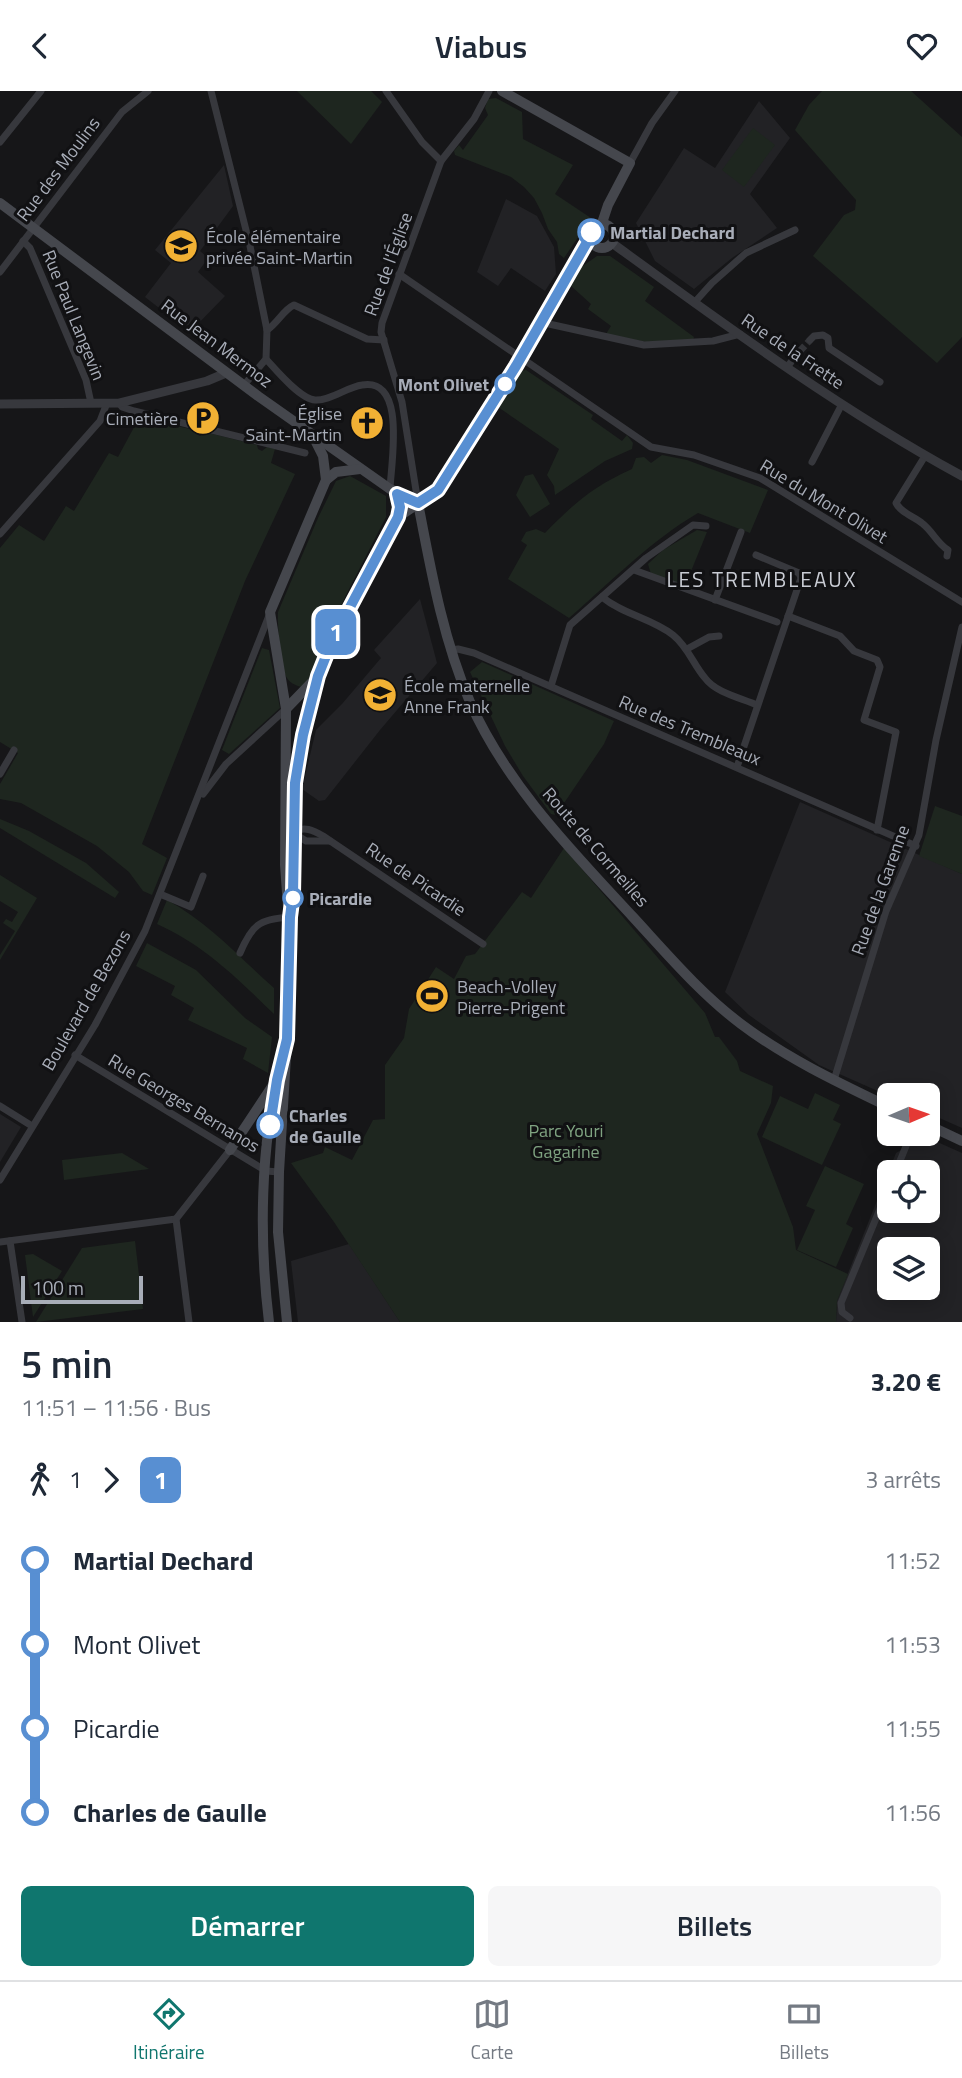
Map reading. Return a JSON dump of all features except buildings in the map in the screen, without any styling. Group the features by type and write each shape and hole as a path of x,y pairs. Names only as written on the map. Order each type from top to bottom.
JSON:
{"main road":[{"path":"502,91 630,163 608,205 602,223"},
{"name":"Rue Jean Mermoz","path":"0,203 226,373 360,469 394,492 418,503"},
{"path":"398,517 438,490 520,359 594,226 602,223"},
{"path":"574,265 597,247 612,243 612,229 602,223"},
{"path":"590,237 597,247"},
{"path":"311,433 323,456 326,480"},
{"path":"326,480 336,472 360,469"},
{"name":"Boulevard de Bezons","path":"270,612 326,480"},
{"path":"290,819 297,762 318,676 337,630 398,517 400,507 394,492"},
{"name":"Route de Cormeilles","path":"418,503 450,650 471,705 511,773 540,811 700,991 745,1027 834,1080 877,1101"},
{"path":"270,612 285,709 293,894 278,1232 287,1322"},
{"path":"285,709 318,676"},
{"path":"281,678 290,690 299,696"},
{"path":"269,1322 263,1234 266,1171 277,1080 287,1039"},
{"path":"230,1150 277,1080"},
{"path":"940,1130 962,1140"}],"street":[{"path":"0,142 41,91"},
{"name":"Rue des Moulins","path":"0,272 122,112 148,91"},
{"path":"211,91 250,246 267,330 266,359 244,385"},
{"path":"386,91 422,142 441,161"},
{"name":"Rue de l'Église","path":"418,503 402,402 383,340 382,323 441,161 474,119 489,91"},
{"path":"630,163 652,123 675,91"},
{"path":"694,303 746,253 795,230"},
{"name":"Rue Paul Langevin","path":"23,241 30,248 86,380 91,403"},
{"name":"Rue de la Frette","path":"612,243 694,303 882,431 962,477"},
{"name":"Rue du Mont Olivet","path":"398,274 651,447 694,455 761,478 962,602"},
{"path":"267,330 294,305 367,339 383,340"},
{"path":"540,322 645,345 713,341 740,334"},
{"path":"810,340 814,336 823,335 828,338 829,348 880,382"},
{"path":"787,367 800,351"},
{"path":"266,359 306,397 316,401 363,384 374,385 385,392 391,402 393,417 394,492"},
{"path":"0,404 120,403 207,381 226,373"},
{"path":"0,534 100,421 107,403"},
{"path":"120,403 122,407 134,411 305,453"},
{"name":"Rue de la Frette","path":"811,462 842,404"},
{"path":"925,456 896,503 901,510 925,526 940,545 948,550 947,556"},
{"path":"551,686 570,625 646,558 693,525 706,526"},
{"path":"715,600 741,532"},
{"path":"737,767 801,578 799,573 756,555"},
{"path":"634,570 777,622"},
{"path":"602,597 617,609 658,624 676,636 706,680 716,688 757,705"},
{"name":"Boulevard de Bezons","path":"0,1180 95,1025 141,940 270,612"},
{"path":"788,616 840,636 854,651 877,660 880,667 864,720 896,732 877,830"},
{"name":"Rue de la Garenne","path":"834,1080 886,911 916,846 936,740 962,627"},
{"path":"687,649 709,637 719,636"},
{"name":"Rue des Trembleaux","path":"450,650 474,653 916,846"},
{"name":"Boulevard de Bezons","path":"186,829 204,791 226,764 285,709"},
{"path":"0,774 14,750"},
{"name":"Rue de Picardie","path":"290,819 331,841 484,944"},
{"path":"290,832 307,829"},
{"path":"290,832 306,841"},
{"path":"289,848 306,841 331,841"},
{"path":"160,894 191,907 203,876"},
{"path":"240,953 254,927 264,920 290,917"},
{"name":"Rue Georges Bernanos","path":"75,1055 266,1171 279,1172"},
{"path":"0,1106 32,1126"},
{"path":"0,1242 176,1219 230,1150"},
{"path":"850,1318 842,1312 841,1303 877,1216"},
{"path":"176,1219 189,1322"},
{"path":"10,1241 22,1322"}],"shaded area":[{"path":"759,101 790,138 750,194 777,228 732,258 694,289 655,261 636,223 684,148 715,168"},
{"name":"École élémentaire privée Saint-Martin","path":"224,165 233,206 200,251 208,258 198,272 225,296 190,332 145,297 171,263 155,250"},
{"path":"506,199 537,216 554,247 556,274 545,291 511,268 498,286 477,272"},
{"name":"École maternelle Anne Frank","path":"420,599 437,663 325,800 319,801 302,789 316,730 381,658 374,650"},
{"path":"800,802 962,874 962,1128 940,1118 940,1083 877,1083 877,1091 819,1065 749,1015 725,992"},
{"path":"0,1114 21,1127 0,1162"},
{"path":"940,1143 962,1153 962,1322 836,1322 837,1301 877,1201 877,1223 940,1223 940,1160 893,1160 896,1153 908,1146 940,1146"},
{"path":"349,1244 400,1322 298,1322 291,1261"}],"green space":[{"path":"297,91 371,91 382,102 351,144"},
{"path":"822,91 911,91 962,137 962,337 937,363 813,256 844,215 855,210 856,200 795,130 809,105"},
{"path":"496,98 522,112 523,139 573,165 555,194 591,218 564,258 559,254 557,242 534,198 524,187 511,177 455,155 454,151 459,145 463,150 488,115 485,108 488,99"},
{"path":"753,128 775,145 744,187 722,170"},
{"path":"597,256 610,256 654,287 645,301 694,337 693,340 646,342 606,334 611,326 588,309 591,304 570,285 580,268"},
{"path":"526,370 593,415 591,419 622,441 627,435 633,443 632,449 605,461 555,495 554,486 547,475 559,449 498,407 521,371"},
{"path":"139,418 154,421 157,427 163,423 195,430 200,436 205,432 257,445 262,451 267,447 275,449 271,463 295,474 245,581 142,844 167,858 152,895 143,891 129,872 97,846 21,803 0,799 0,784 18,753 0,742 0,548 19,525 44,541 66,506 74,511 109,453 118,457"},
{"path":"662,455 687,460 768,490 750,533 698,513 647,549 569,618 508,579 527,545 521,541 526,532 536,529 545,533 585,496 632,469 636,458 644,457 651,463"},
{"path":"533,474 550,504 530,517 516,495 525,476"},
{"path":"350,476 386,496 386,517 346,595 307,682 301,687 290,681 285,673 278,612 336,481"},
{"path":"697,530 707,532 685,586 651,574 648,564 663,550"},
{"path":"262,648 269,650 280,708 229,754 222,750"},
{"path":"482,662 614,721 604,744 556,815 551,814 505,746 470,672"},
{"path":"935,806 962,816 962,874 919,856"},
{"path":"0,819 29,831 86,863 119,892 115,898 0,828"},
{"name":"Parc Youri Gagarine","path":"564,848 705,1013 715,1037 719,1037 737,1061 740,1071 773,1086 771,1103 757,1134 793,1227 796,1250 848,1274 837,1301 836,1322 400,1322 334,1222 291,1163 323,1153 325,1147 352,1160 373,1120 385,1119 385,1065 404,1038 409,1009 436,967 454,979 466,956 475,954 522,892 531,898"},
{"path":"0,875 37,898 0,960 0,955 15,931 3,923 6,919 12,922 18,912 0,901"},
{"path":"167,900 210,929 274,988 274,1014 205,952 157,924"},
{"path":"147,943 196,970 245,1018 272,1037 268,1073 243,1059 247,1048 188,1020 194,1008 171,995 175,986 136,966"},
{"path":"815,1093 840,1105 833,1120 841,1124 822,1165 762,1137 780,1096 808,1109"},
{"path":"122,1153 149,1169 64,1180 62,1160"},
{"path":"825,1166 864,1184 846,1224 853,1228 836,1267 797,1250 815,1210 806,1206"},
{"path":"135,1241 143,1309 36,1322 82,1248"},
{"path":"33,1254 62,1271 33,1317 25,1255"}],"tunnel":[{"path":"800,351 810,340"}],"bus line":[{"name":"1","path":"270,1125 287,1039 297,762 318,676 364,576 398,517 400,507 397,494 418,503 438,490 516,366 591,232"}],"place":[{"name":"Martial Dechard","path":"591,232"},
{"name":"École élémentaire privée Saint-Martin","path":"181,246"},
{"name":"Mont Olivet","path":"505,384"},
{"name":"Cimetière","path":"203,418"},
{"name":"Église Saint-Martin","path":"367,423"},
{"name":"École maternelle Anne Frank","path":"380,695"},
{"name":"Picardie","path":"293,898"},
{"name":"Beach-Volley Pierre-Prigent","path":"432,996"},
{"name":"Charles de Gaulle","path":"270,1125"}],"district":[{"name":"LES TREMBLEAUX","path":"762,579"}]}
